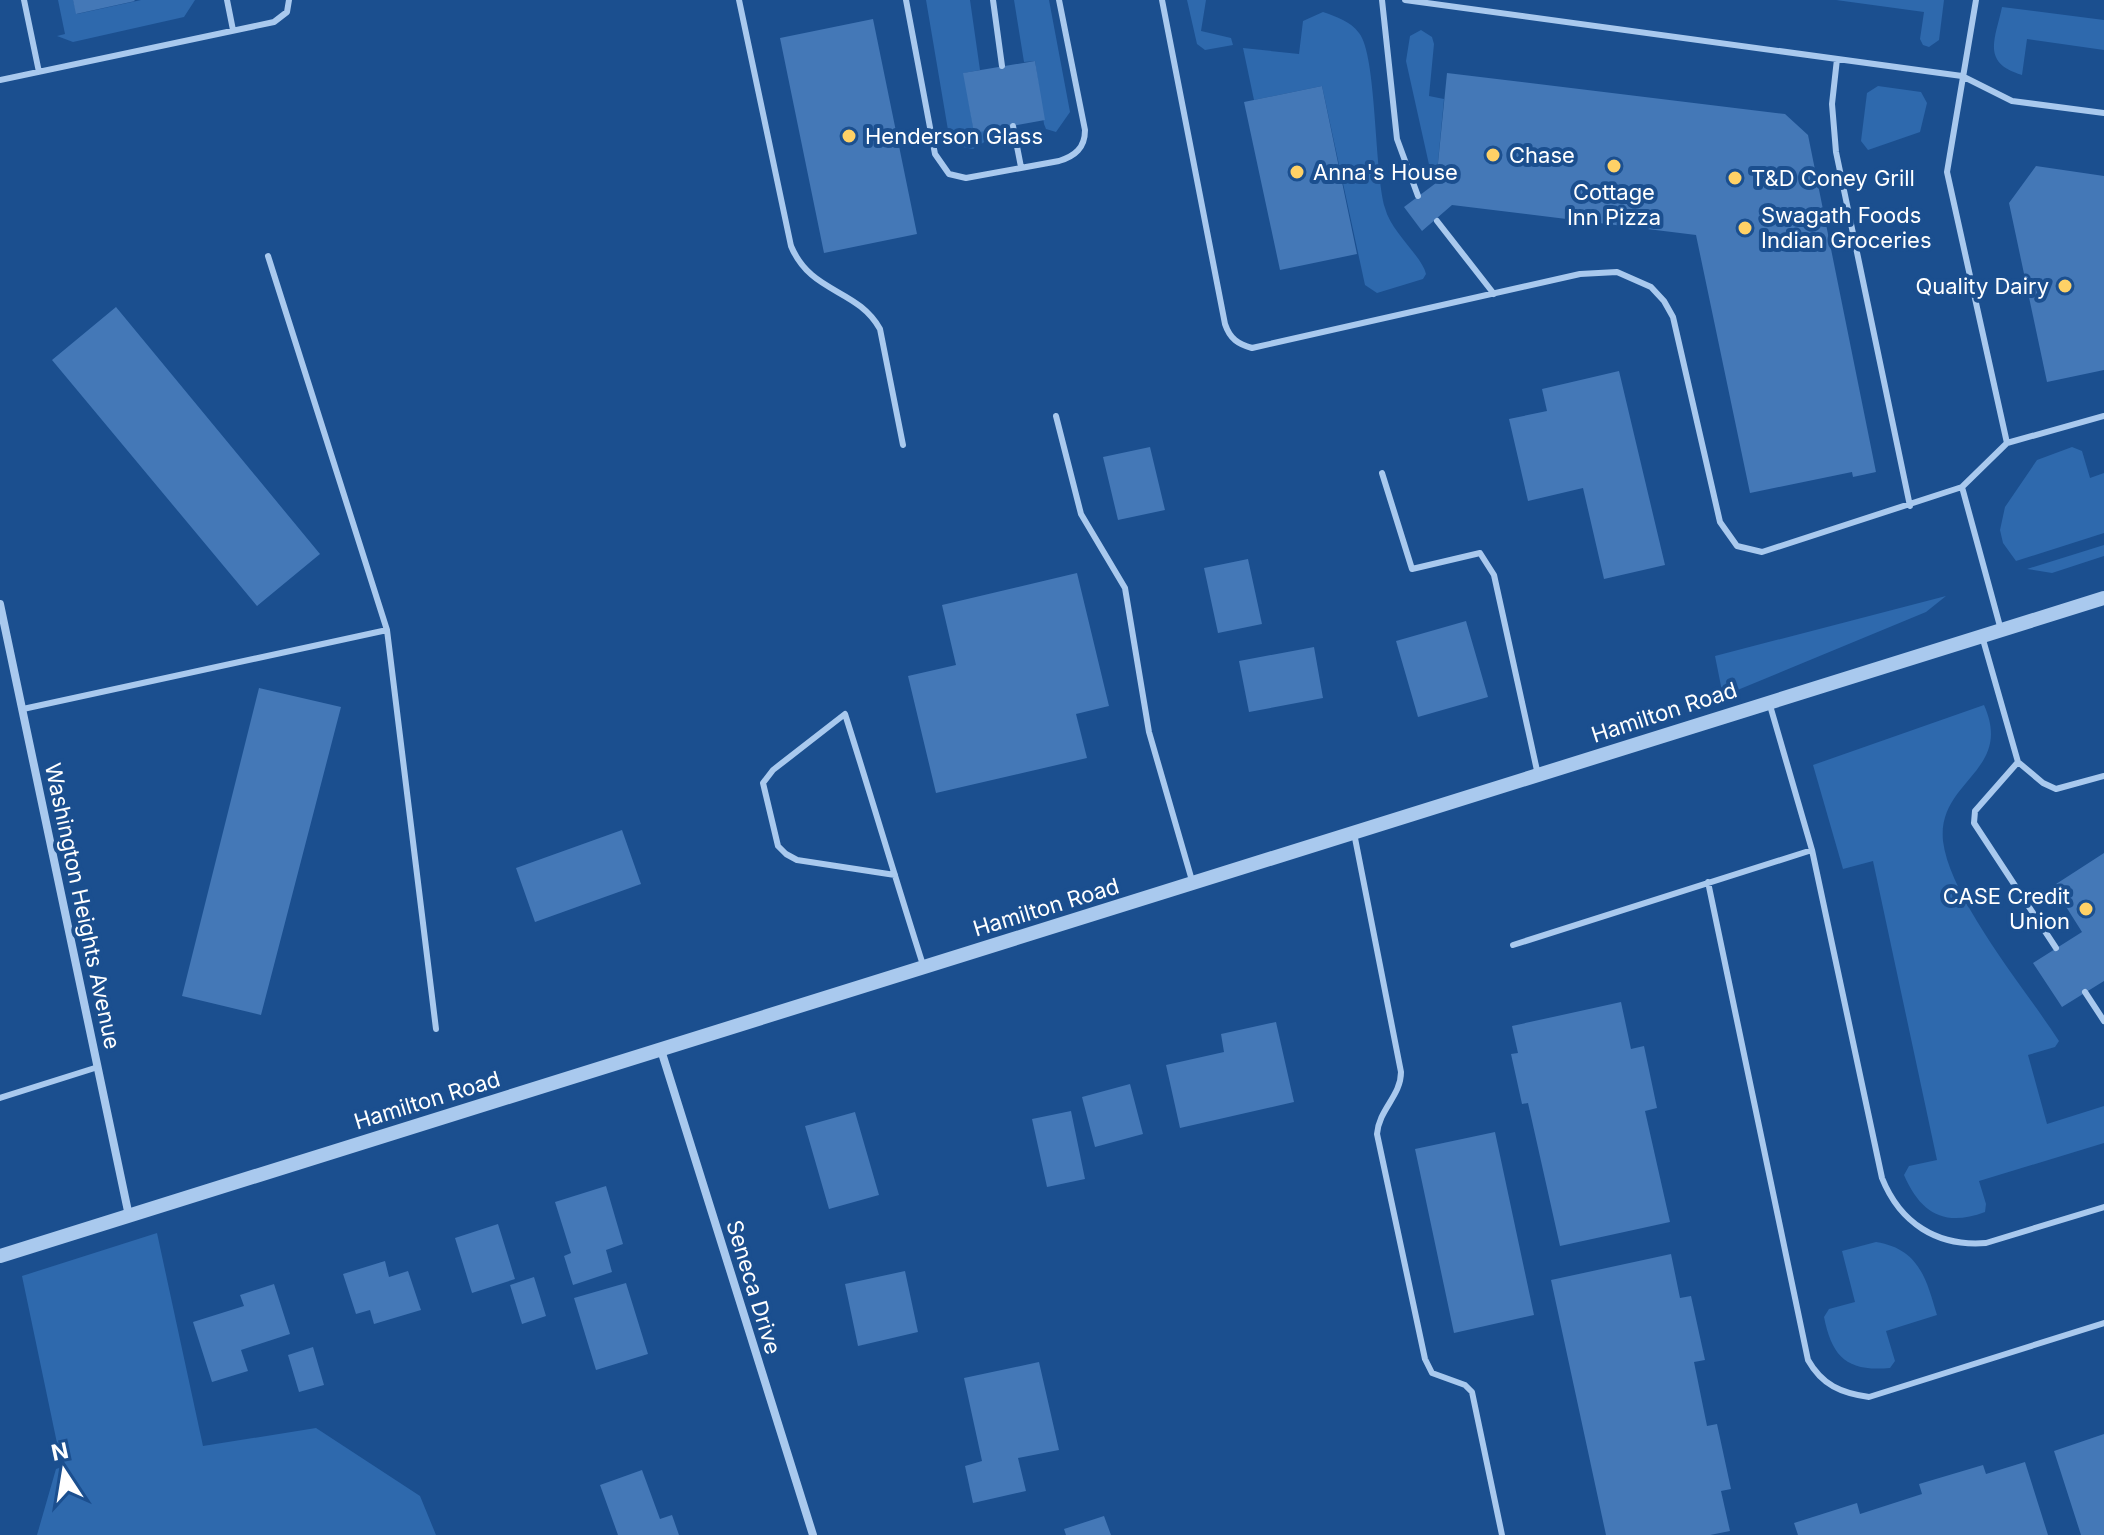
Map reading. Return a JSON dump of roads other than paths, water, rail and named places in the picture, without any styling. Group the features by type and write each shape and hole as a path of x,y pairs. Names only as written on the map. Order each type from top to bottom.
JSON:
{"street":[{"name":"Hamilton Road","path":"0,1256 2104,598"},
{"name":"Washington Heights Avenue","path":"0,604 129,1216"},
{"name":"Seneca Drive","path":"661,1050 813,1535"}],"lane":[{"path":"24,0 39,72"},
{"path":"227,0 233,30"},
{"path":"0,80 282,18 287,12 289,0"},
{"path":"739,0 791,246 807,273 854,300 874,317 880,329 903,445"},
{"path":"906,0 940,166 949,174 966,178 1072,157 1085,139 1059,0"},
{"path":"993,0 1002,66"},
{"path":"1162,0 1225,324 1233,340 1252,348 1599,271 1617,272 1651,287 1673,317 1720,522 1737,546 1762,552 1962,487 2007,443 2104,416"},
{"path":"1382,0 1397,139 1418,196"},
{"path":"1405,0 1962,76 2012,101 2104,113"},
{"path":"1976,0 1948,155 1948,190 2007,443"},
{"path":"1837,59 1832,104 1836,152 1910,506"},
{"path":"1013,126 1021,167"},
{"path":"1437,221 1494,294"},
{"path":"268,256 387,630 436,1029"},
{"path":"1056,416 1081,514 1125,588 1149,732 1193,884"},
{"path":"1382,473 1412,569 1480,553 1494,575 1538,775"},
{"path":"1962,487 2001,630"},
{"path":"23,709 387,630"},
{"path":"1982,636 2018,762 2043,783 2056,789 2104,776"},
{"path":"1769,702 1812,850 1882,1178 1899,1210 1937,1238 1969,1244 1986,1243 2104,1207"},
{"path":"895,875 797,860 778,846 763,783 773,770 845,714 924,968"},
{"path":"2018,762 1975,811 1974,823 2056,948"},
{"path":"1354,833 1401,1072 1399,1088 1382,1112 1377,1134 1427,1367 1432,1373 1465,1385 1472,1392 1502,1535"},
{"path":"1513,945 1812,850"},
{"path":"1708,882 1808,1360 1816,1375 1848,1394 1869,1397 2104,1323"},
{"path":"2085,992 2104,1021"},
{"path":"0,1098 98,1067"}],"place":[{"name":"Henderson Glass","path":"849,136"},
{"name":"Chase","path":"1493,155"},
{"name":"Cottage Inn Pizza","path":"1614,166"},
{"name":"Anna's House","path":"1297,172"},
{"name":"T&D Coney Grill","path":"1735,178"},
{"name":"Swagath Foods Indian Groceries","path":"1745,228"},
{"name":"Quality Dairy","path":"2065,286"},
{"name":"CASE Credit Union","path":"2086,909"}]}
